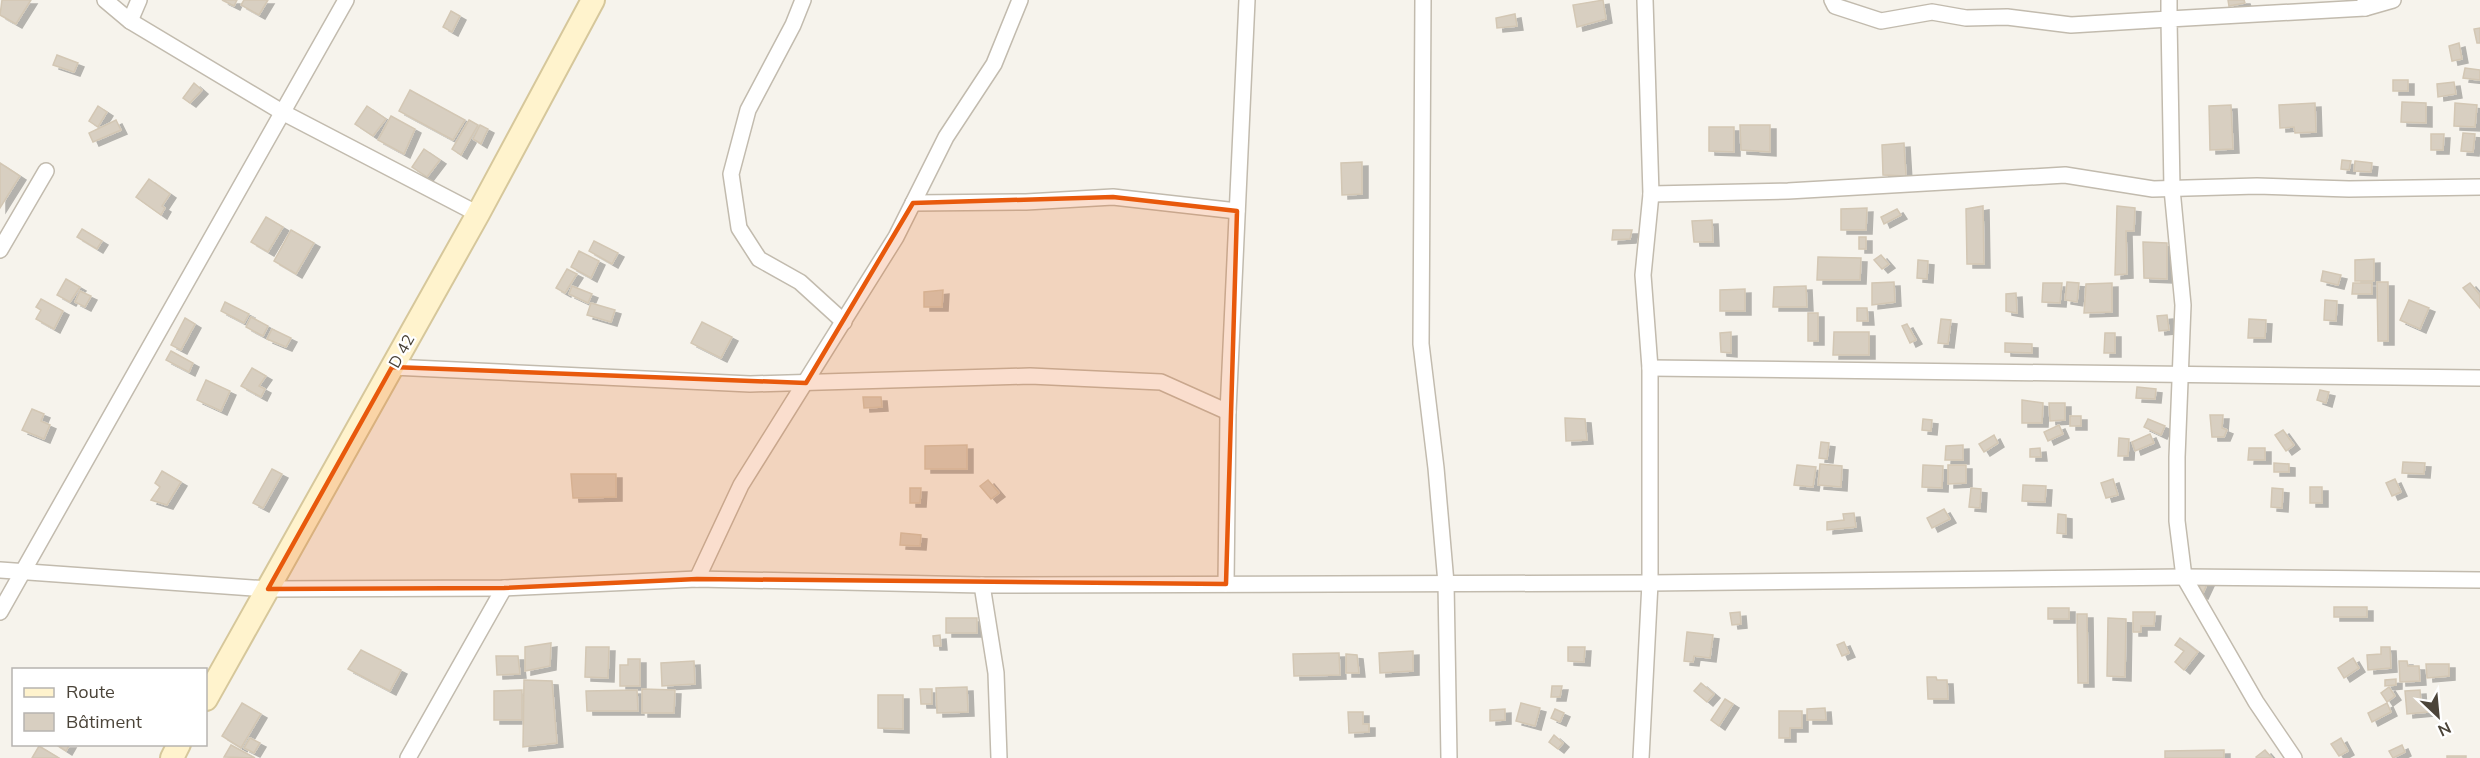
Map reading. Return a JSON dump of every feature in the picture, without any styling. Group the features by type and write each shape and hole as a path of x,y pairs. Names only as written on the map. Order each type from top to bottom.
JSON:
{"street":[{"path":"105,0 130,21 282,112 478,214"},
{"path":"130,21 139,0"},
{"path":"0,612 345,0"},
{"name":"D 42","path":"207,697 478,214 593,0"},
{"path":"803,0 748,110 731,174 739,228 759,259 800,282 844,322"},
{"path":"697,579 741,485 807,383 896,237 946,137 994,64 1020,0"},
{"path":"1226,584 1228,412 1247,0"},
{"path":"1423,0 1421,344 1436,468 1446,583 1449,758"},
{"path":"1641,758 1650,583 1650,368 1642,275 1651,194 1645,0"},
{"path":"1833,0 1835,6 1881,21 1932,12 1966,18 2007,17 2071,25 2365,4 2393,0"},
{"path":"2169,0 2172,189 2182,305 2177,521 2184,577 2256,702 2294,758"},
{"path":"0,250 46,171"},
{"path":"1651,194 1788,191 2065,175 2152,189 2257,186 2349,189 2480,187"},
{"path":"913,202 1026,202 1113,197 1237,210"},
{"path":"392,367 750,384 1030,376 1161,382 1228,412"},
{"path":"1650,368 2480,378"},
{"path":"0,570 268,589 504,588 697,579 982,585 1650,583 2184,577 2480,580"},
{"path":"982,585 996,673 999,758"},
{"path":"408,758 504,588"}],"highlighted area":[{"path":"1113,197 1237,211 1226,584 697,579 504,588 268,589 392,367 806,383 913,203"}],"building":[{"path":"2,0 31,0 16,24 0,15"},
{"path":"222,0 237,0 234,6"},
{"path":"244,0 268,0 259,15 241,5"},
{"path":"1603,0 1606,19 1577,27 1573,5"},
{"path":"2228,0 2244,0 2245,3 2229,6"},
{"path":"451,11 460,16 452,32 443,27"},
{"path":"1515,14 1517,26 1497,28 1496,18"},
{"path":"2480,28 2480,43 2477,43 2474,29"},
{"path":"2459,43 2462,59 2452,61 2449,46"},
{"path":"57,55 78,63 74,72 53,65"},
{"path":"2465,68 2480,70 2480,80 2463,78"},
{"path":"2393,80 2408,80 2408,91 2393,91"},
{"path":"2454,82 2456,94 2438,97 2437,84"},
{"path":"194,83 202,90 190,103 183,98"},
{"path":"410,90 465,120 453,140 399,111"},
{"path":"2402,102 2426,103 2426,123 2401,122"},
{"path":"2315,103 2316,132 2295,133 2294,127 2280,128 2279,105"},
{"path":"2455,103 2477,105 2475,127 2454,126"},
{"path":"2231,105 2233,149 2210,150 2209,106"},
{"path":"98,106 107,112 98,127 89,121"},
{"path":"367,106 386,119 373,136 355,124"},
{"path":"391,116 415,129 404,154 378,140"},
{"path":"116,120 121,130 93,142 89,133"},
{"path":"469,120 478,125 461,155 452,149"},
{"path":"480,125 488,129 481,144 473,139"},
{"path":"1740,125 1770,125 1770,152 1741,150"},
{"path":"1709,127 1734,127 1734,152 1709,151"},
{"path":"2463,133 2475,134 2473,152 2461,151"},
{"path":"2431,134 2444,134 2443,150 2431,150"},
{"path":"1904,143 1906,176 1883,175 1882,145"},
{"path":"424,149 440,160 427,177 412,167"},
{"path":"2342,160 2351,161 2349,170 2341,169"},
{"path":"2355,161 2372,163 2371,172 2354,171"},
{"path":"1362,162 1362,194 1342,195 1341,163"},
{"path":"0,163 20,176 0,208"},
{"path":"149,179 170,194 162,206 165,208 161,215 136,197"},
{"path":"1983,206 1984,264 1967,264 1966,209"},
{"path":"2117,206 2135,208 2134,231 2126,231 2127,274 2115,275"},
{"path":"1867,208 1866,230 1841,230 1841,209"},
{"path":"1897,209 1901,215 1884,224 1881,217"},
{"path":"266,217 283,227 268,252 251,242"},
{"path":"1712,220 1713,242 1694,242 1692,221"},
{"path":"82,229 102,241 97,249 77,237"},
{"path":"291,230 314,243 296,274 274,261"},
{"path":"1613,230 1632,230 1630,239 1612,240"},
{"path":"1859,237 1866,237 1866,249 1859,249"},
{"path":"594,241 618,253 612,264 589,251"},
{"path":"2143,242 2167,243 2167,279 2144,278"},
{"path":"579,251 599,261 591,278 571,267"},
{"path":"1881,255 1889,264 1882,269 1874,260"},
{"path":"1818,257 1861,258 1860,280 1817,280"},
{"path":"2374,259 2374,281 2355,281 2355,260"},
{"path":"1918,260 1928,261 1927,279 1917,278"},
{"path":"567,269 577,274 565,293 556,288"},
{"path":"2323,271 2341,275 2338,285 2321,281"},
{"path":"66,279 80,287 70,302 57,295"},
{"path":"1894,282 1895,302 1872,305 1872,283"},
{"path":"2067,282 2079,283 2077,302 2065,300"},
{"path":"2377,282 2388,282 2388,341 2378,341"},
{"path":"2043,283 2062,283 2060,303 2042,302"},
{"path":"2112,283 2112,312 2084,313 2086,284"},
{"path":"2353,283 2372,283 2372,294 2352,294"},
{"path":"2470,283 2480,295 2480,308 2463,288"},
{"path":"572,286 592,294 588,303 569,294"},
{"path":"1806,286 1807,307 1773,307 1774,287"},
{"path":"1745,289 1745,311 1720,311 1720,290"},
{"path":"943,290 942,307 924,307 924,292"},
{"path":"80,291 91,296 85,307 75,302"},
{"path":"2016,293 2017,313 2006,311 2006,294"},
{"path":"41,299 63,311 54,329 36,319 41,310 36,307"},
{"path":"2325,300 2337,301 2336,321 2324,320"},
{"path":"2409,300 2429,308 2420,329 2400,320"},
{"path":"225,302 249,314 244,323 221,311"},
{"path":"591,303 615,310 611,322 587,315"},
{"path":"1857,308 1867,308 1868,321 1857,321"},
{"path":"1808,313 1818,313 1818,341 1808,341"},
{"path":"2167,315 2169,330 2159,331 2157,316"},
{"path":"251,317 268,326 263,336 246,327"},
{"path":"185,318 195,324 181,350 171,345"},
{"path":"1941,319 1951,320 1948,344 1938,343"},
{"path":"2249,319 2266,320 2265,338 2248,338"},
{"path":"702,322 732,337 721,358 691,343"},
{"path":"1907,324 1916,340 1910,343 1902,326"},
{"path":"272,329 291,338 286,347 267,339"},
{"path":"1731,332 1731,353 1721,352 1720,333"},
{"path":"1834,332 1869,332 1869,355 1833,355"},
{"path":"2105,333 2115,333 2115,353 2104,353"},
{"path":"2005,343 2032,344 2032,353 2005,352"},
{"path":"171,351 193,363 189,372 166,360"},
{"path":"252,368 266,376 259,386 265,389 261,397 241,386"},
{"path":"206,380 230,391 221,411 197,400"},
{"path":"2137,387 2156,389 2155,399 2136,398"},
{"path":"2320,390 2329,392 2326,403 2317,400"},
{"path":"863,397 881,397 882,407 864,408"},
{"path":"2022,400 2043,403 2042,423 2022,423"},
{"path":"2049,403 2065,403 2065,420 2050,421"},
{"path":"32,409 44,414 41,421 50,425 44,439 22,430"},
{"path":"2210,415 2223,415 2222,428 2227,430 2224,437 2212,437"},
{"path":"2070,416 2081,416 2081,426 2070,426"},
{"path":"1565,418 1585,419 1587,440 1566,441"},
{"path":"1923,419 1932,420 1931,431 1922,430"},
{"path":"2148,419 2165,426 2161,435 2144,427"},
{"path":"2059,425 2063,434 2048,441 2044,432"},
{"path":"2283,430 2294,445 2286,451 2275,435"},
{"path":"2150,434 2154,443 2135,451 2132,442"},
{"path":"1994,435 1998,443 1984,452 1979,444"},
{"path":"2119,438 2129,439 2128,456 2118,456"},
{"path":"1821,442 1829,443 1827,459 1819,458"},
{"path":"967,445 967,469 925,469 925,446"},
{"path":"1963,445 1963,460 1945,460 1946,446"},
{"path":"2040,448 2041,457 2030,457 2030,449"},
{"path":"2249,448 2265,448 2265,460 2248,460"},
{"path":"2403,462 2425,463 2424,474 2402,473"},
{"path":"2274,463 2289,464 2289,472 2274,472"},
{"path":"1820,464 1842,466 1841,487 1818,485"},
{"path":"1797,465 1816,467 1813,487 1794,485"},
{"path":"1923,465 1943,466 1942,488 1922,487"},
{"path":"1948,465 1966,465 1966,483 1948,484"},
{"path":"272,469 282,474 263,508 253,503"},
{"path":"162,471 181,482 167,505 151,500 160,487 155,483"},
{"path":"571,474 616,474 616,497 573,498"},
{"path":"2113,479 2118,495 2106,498 2101,483"},
{"path":"2395,479 2401,492 2392,496 2386,483"},
{"path":"988,480 999,493 991,499 980,486"},
{"path":"2023,485 2046,486 2045,502 2022,501"},
{"path":"2310,487 2322,487 2322,503 2310,503"},
{"path":"910,488 921,488 920,503 910,503"},
{"path":"1971,488 1981,489 1980,508 1969,507"},
{"path":"2272,488 2283,489 2282,508 2271,507"},
{"path":"1944,509 1950,519 1932,528 1927,518"},
{"path":"1854,513 1856,527 1827,530 1827,522 1844,520 1843,514"},
{"path":"2058,514 2066,515 2066,534 2057,533"},
{"path":"901,533 921,535 920,546 900,545"},
{"path":"2202,575 2210,578 2202,595 2195,592"},
{"path":"2334,607 2367,607 2367,617 2334,617"},
{"path":"2048,608 2069,608 2069,619 2048,619"},
{"path":"1740,612 1741,624 1732,625 1730,613"},
{"path":"2133,612 2155,612 2154,626 2141,626 2141,632 2133,632"},
{"path":"2077,614 2087,614 2088,683 2078,683"},
{"path":"946,618 977,618 977,633 946,633"},
{"path":"2108,618 2126,619 2125,677 2107,676"},
{"path":"1687,632 1713,635 1710,658 1694,656 1693,662 1684,661"},
{"path":"940,635 941,646 934,646 933,636"},
{"path":"2180,638 2198,652 2184,670 2175,662 2184,651 2175,645"},
{"path":"1844,642 1849,653 1842,656 1837,645"},
{"path":"551,643 550,666 525,671 525,647"},
{"path":"586,647 609,647 608,678 585,677"},
{"path":"1568,647 1585,647 1584,662 1568,661"},
{"path":"2381,647 2390,647 2391,668 2368,670 2367,655 2381,654"},
{"path":"361,650 401,670 390,691 348,669"},
{"path":"1413,651 1413,671 1380,673 1379,653"},
{"path":"1339,653 1340,675 1294,676 1293,654"},
{"path":"1346,654 1357,655 1359,673 1346,673"},
{"path":"496,656 518,656 520,674 497,675"},
{"path":"2353,658 2359,668 2344,678 2338,668"},
{"path":"628,659 640,659 640,686 620,686 620,665 628,665"},
{"path":"694,661 695,684 662,686 661,663"},
{"path":"2399,661 2407,661 2408,666 2419,666 2420,681 2400,682"},
{"path":"2426,664 2449,664 2449,676 2427,678"},
{"path":"1927,677 1947,680 1948,699 1928,699"},
{"path":"2396,679 2396,685 2385,686 2385,680"},
{"path":"524,680 552,681 557,743 523,747"},
{"path":"1701,683 1714,694 1707,702 1694,691"},
{"path":"1552,686 1562,686 1560,697 1551,697"},
{"path":"967,687 968,712 937,713 936,688"},
{"path":"2389,687 2395,696 2387,702 2381,693"},
{"path":"642,689 675,690 674,713 642,713"},
{"path":"920,689 932,689 932,704 921,704"},
{"path":"522,690 522,720 494,720 494,691"},
{"path":"637,690 638,711 587,711 586,691"},
{"path":"2420,690 2421,704 2427,703 2428,712 2407,714 2405,691"},
{"path":"878,695 903,695 903,729 878,728"},
{"path":"1725,699 1733,704 1719,726 1711,720"},
{"path":"242,703 261,714 241,748 222,736"},
{"path":"1521,703 1540,708 1535,726 1516,721"},
{"path":"2387,703 2391,712 2372,722 2368,713"},
{"path":"1825,708 1826,720 1807,720 1807,709"},
{"path":"1505,709 1505,720 1490,721 1490,710"},
{"path":"1555,709 1564,713 1560,722 1551,718"},
{"path":"1779,711 1802,711 1802,728 1790,728 1790,738 1779,738"},
{"path":"1348,712 1363,712 1363,724 1369,724 1369,732 1349,733"},
{"path":"1554,735 1563,743 1558,749 1549,742"},
{"path":"250,738 260,743 254,753 244,748"},
{"path":"2341,738 2348,751 2339,756 2331,744"},
{"path":"231,745 255,758 224,757"},
{"path":"2402,745 2405,752 2393,758 2389,751"},
{"path":"39,746 59,758 32,758"},
{"path":"58,746 69,746 66,751"},
{"path":"2224,750 2224,758 2165,758 2165,751"},
{"path":"2265,750 2272,758 2256,757"},
{"path":"2447,756 2466,756 2466,758 2447,758"}]}
